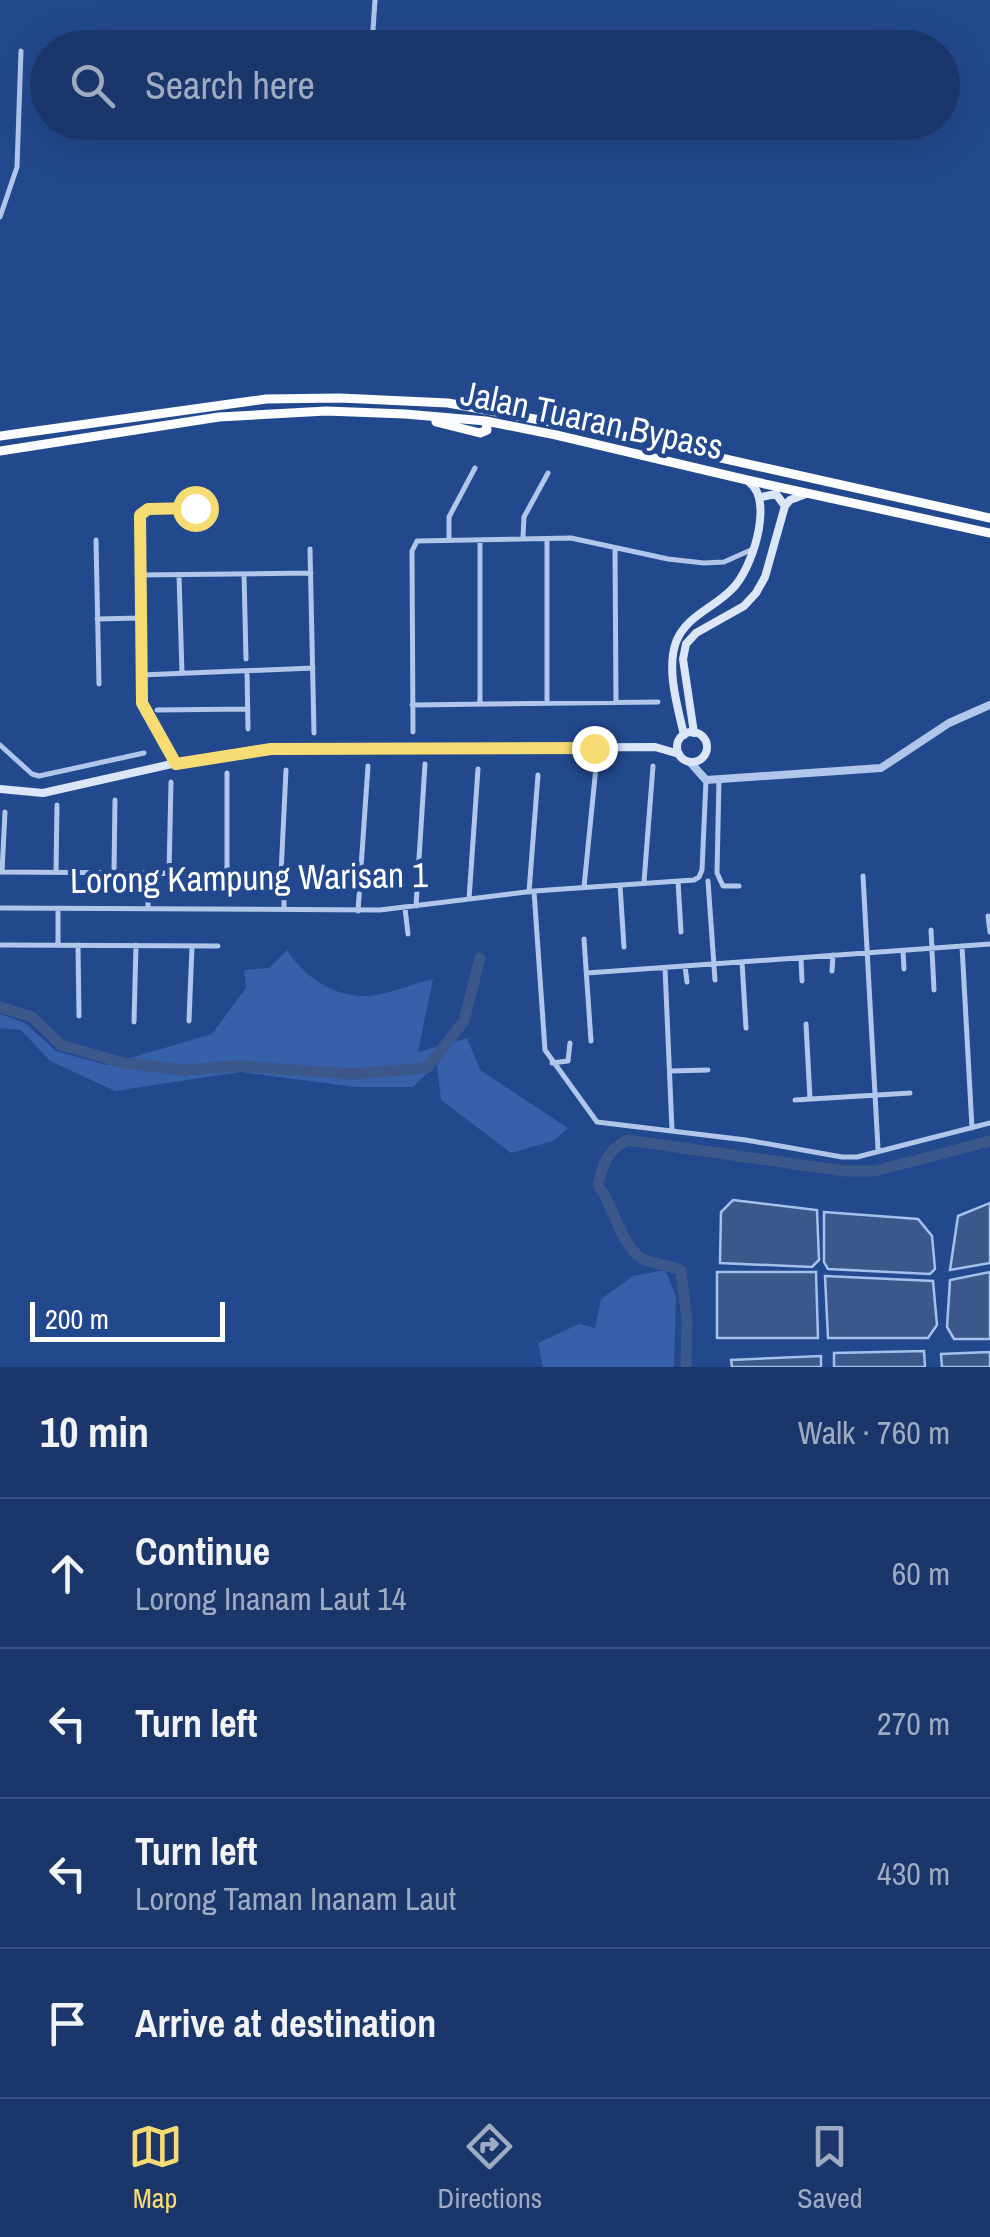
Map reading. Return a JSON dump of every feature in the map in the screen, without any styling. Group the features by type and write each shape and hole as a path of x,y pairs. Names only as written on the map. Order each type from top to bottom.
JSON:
{"highway":[{"name":"Jalan Tuaran Bypass","path":"0,436 266,398 448,403 550,420 551,412 560,408 606,432 990,518"},
{"path":"448,403 483,416 486,421"},
{"name":"Jalan Tuaran Bypass","path":"0,451 219,417 326,411 405,414 476,433 487,430 486,421 556,435 990,532"},
{"path":"550,420 556,435"}],"main road":[{"path":"680,754 674,671 676,643 692,620 734,588 739,569 753,549 761,497 747,480"},
{"path":"761,497 776,494 785,506"},
{"path":"0,789 43,793 176,764 271,749 655,748 680,754 690,762 701,759 706,744 694,733 683,659 686,644 696,633 744,606 756,593 765,576 785,506 794,498 810,494"},
{"path":"655,748 694,733"}],"street":[{"path":"373,30 375,0"},
{"path":"0,217 17,166 21,51"},
{"path":"449,538 448,517 475,468"},
{"path":"523,538 524,517 548,473"},
{"path":"176,764 144,709 140,675 139,528 144,510 195,508"},
{"path":"547,538 547,703"},
{"path":"413,732 412,551 417,541 580,539 681,561 724,562 739,569"},
{"path":"96,540 99,684"},
{"path":"480,540 480,704"},
{"path":"615,548 616,702"},
{"path":"310,549 314,732"},
{"path":"724,562 753,549"},
{"path":"138,575 311,573"},
{"path":"244,574 246,659"},
{"path":"179,575 182,673"},
{"path":"96,619 139,618"},
{"path":"140,675 313,668"},
{"path":"246,671 248,729"},
{"path":"412,704 658,702"},
{"path":"706,780 881,768 950,722 990,705"},
{"path":"157,710 248,709"},
{"path":"0,745 39,776 144,753"},
{"path":"681,932 678,880 697,879 702,870 706,780 701,759"},
{"path":"690,762 706,780"},
{"path":"416,906 425,764"},
{"path":"358,911 368,766"},
{"path":"644,882 652,766"},
{"path":"584,887 596,767"},
{"path":"469,899 478,769"},
{"path":"284,909 284,882 280,874 286,770"},
{"path":"227,772 227,874"},
{"path":"538,776 532,892 544,1045 552,1063 597,1122 842,1157 857,1157 990,1123"},
{"path":"719,779 717,874 723,886 739,886"},
{"path":"170,873 172,782"},
{"path":"114,873 115,800"},
{"path":"56,873 57,804"},
{"path":"5,812 1,872 280,874"},
{"path":"148,873 148,908"},
{"path":"863,876 878,1149"},
{"name":"Lorong Kampung Warisan 1","path":"0,908 358,911 678,880"},
{"path":"708,881 715,980"},
{"path":"620,884 624,947"},
{"path":"405,908 408,934"},
{"path":"58,909 58,945"},
{"path":"988,916 990,932"},
{"path":"931,930 934,990"},
{"path":"584,939 591,1041"},
{"path":"586,973 990,944"},
{"path":"0,945 218,946"},
{"path":"78,945 78,1016"},
{"path":"134,1022 136,946"},
{"path":"189,1020 192,946"},
{"path":"962,946 972,1128"},
{"path":"902,951 904,969"},
{"path":"832,971 833,955"},
{"path":"802,958 802,981"},
{"path":"773,960 774,971"},
{"path":"742,962 746,1028"},
{"path":"686,966 687,982"},
{"path":"665,968 672,1130"},
{"path":"630,970 632,980"},
{"path":"806,1024 810,1099"},
{"path":"552,1063 568,1061 570,1043"},
{"path":"670,1070 708,1070"},
{"path":"795,1100 910,1093"}],"shaded area":[{"path":"287,950 311,977 356,996 377,995 433,979 418,1052 467,1038 480,1070 568,1128 553,1141 511,1153 441,1100 437,1063 413,1087 355,1087 241,1072 115,1091 50,1061 21,1030 0,1028 0,1014 25,1023 56,1051 106,1065 212,1034 246,988 244,970 269,968"},
{"path":"733,1200 817,1210 819,1260 812,1267 720,1263 721,1212"},
{"path":"990,1203 990,1263 950,1270 958,1216"},
{"path":"824,1212 918,1219 932,1236 935,1269 930,1274 828,1269 824,1262"},
{"path":"665,1270 676,1296 674,1367 543,1367 538,1343 579,1324 595,1328 601,1299 633,1276"},
{"path":"717,1272 816,1272 818,1338 717,1338"},
{"path":"990,1272 990,1339 954,1339 947,1327 950,1280"},
{"path":"825,1276 933,1281 937,1325 928,1338 828,1338"},
{"path":"924,1351 925,1367 834,1367 834,1353"},
{"path":"990,1352 990,1367 942,1367 941,1354"},
{"path":"821,1356 821,1367 732,1367 731,1360"}],"waterway":[{"path":"0,1007 32,1017 61,1045 124,1063 184,1070 237,1066 352,1074 427,1068 464,1021 480,958"},
{"path":"686,1367 687,1321 681,1270 647,1261 629,1246 598,1185 607,1158 620,1144 627,1140 844,1171 875,1171 990,1141"}],"route":[{"path":"195,508 148,509 140,515 142,703 176,764 271,749 594,748"}]}
